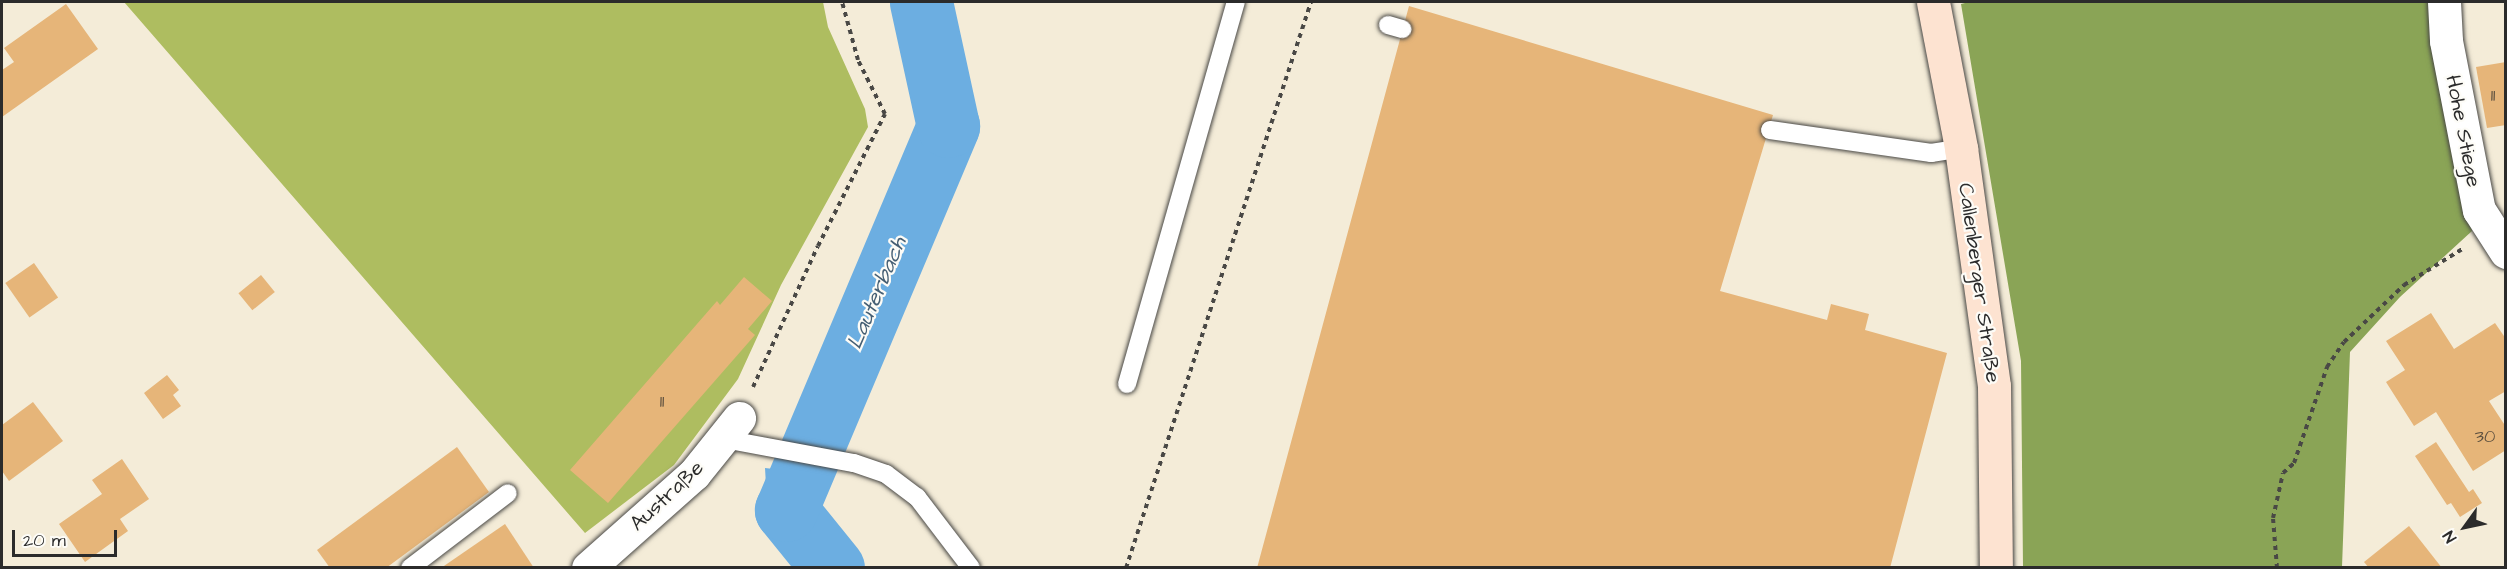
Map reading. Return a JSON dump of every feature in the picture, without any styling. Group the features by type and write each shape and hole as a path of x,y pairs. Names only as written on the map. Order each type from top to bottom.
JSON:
{"street":[{"name":"Callenberger Straße","path":"1933,2 1961,148 1994,386 1996,567"},
{"name":"Hohe Stiege","path":"2444,2 2446,41 2479,210 2501,245"},
{"name":"Austraße","path":"588,567 694,474 731,429"}],"lane":[{"path":"1126,384 1236,2"},
{"path":"1770,130 1931,153 1961,148"},
{"path":"731,429 768,446 854,463 886,474 917,497 970,567"},
{"path":"410,567 508,494"}],"path":[{"path":"731,429 818,246 885,114 858,60 842,2"},
{"path":"1126,567 1311,2"},
{"path":"2277,567 2273,518 2283,473 2294,463 2327,367 2344,342 2404,285 2501,245"}],"green space":[{"path":"124,2 823,2 828,27 865,109 868,127 781,285 738,379 674,465 585,533"},
{"path":"1969,2 2431,2 2472,231 2400,297 2350,352 2342,567 2023,567 2021,361 1961,4"}],"water":[{"path":"901,2 938,2 943,47 914,45"},
{"path":"765,468 808,473 825,533 847,567 795,567 768,520"}],"building":[{"path":"66,4 98,49 2,117 2,70 14,62 4,48"},
{"path":"1409,6 1773,115 1720,291 1827,320 1831,304 1869,314 1865,330 1947,353 1890,568 1257,568"},
{"path":"2506,62 2506,125 2487,128 2476,67"},
{"path":"34,263 58,297 29,317 5,283"},
{"path":"261,275 275,292 252,310 238,293"},
{"path":"744,277 772,301 748,329 755,335 608,503 570,470 717,301 720,305"},
{"path":"2431,313 2454,349 2495,323 2506,339 2506,391 2489,401 2506,427 2506,450 2473,471 2436,412 2414,426 2386,382 2405,370 2386,341"},
{"path":"167,375 179,390 173,395 181,406 163,419 144,393"},
{"path":"33,402 63,441 9,481 2,471 2,425"},
{"path":"2436,442 2469,492 2473,489 2482,503 2460,517 2451,503 2447,505 2415,456"},
{"path":"457,447 489,492 386,568 330,568 317,550"},
{"path":"122,459 149,499 120,519 128,531 85,562 59,524 102,494 92,480"},
{"path":"505,524 534,568 441,568"},
{"path":"2409,526 2442,568 2369,568 2364,562"}],"waterway":[{"name":"Lauterbach","path":"833,568 786,510 948,126 921,2"}]}
